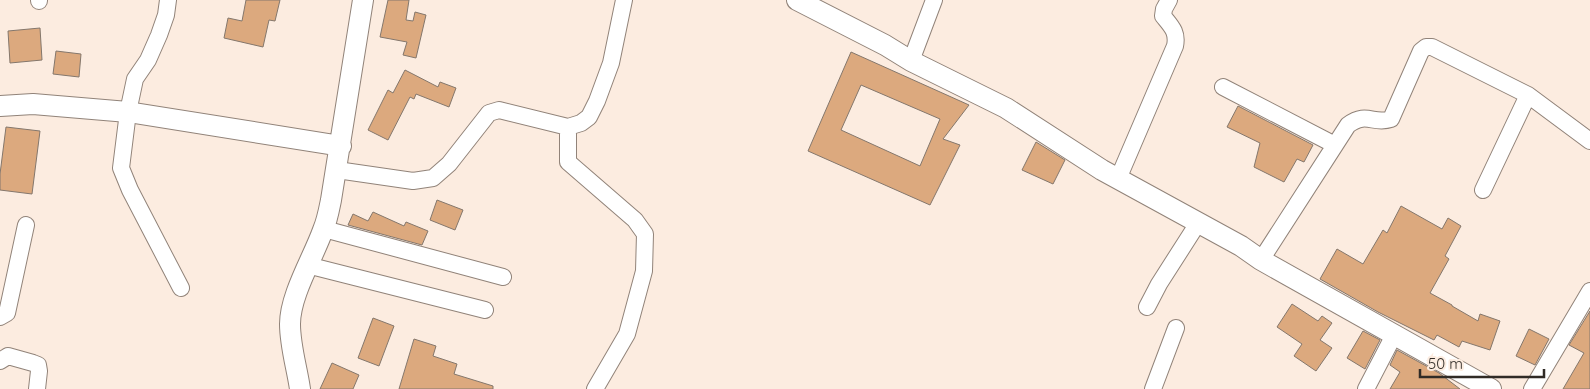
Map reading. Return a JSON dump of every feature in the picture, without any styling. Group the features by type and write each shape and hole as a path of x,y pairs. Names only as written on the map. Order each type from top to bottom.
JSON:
{"street":[{"path":"168,0 160,36 148,60 135,78 128,112 121,168 130,190 181,288"},
{"path":"300,389 293,354 290,324 292,307 324,229 337,170 363,0"},
{"path":"337,170 413,181 433,178 449,164 489,113 499,110 568,127 581,123 589,117 597,101 611,62 624,0"},
{"path":"797,0 1006,108 1102,170 1241,246 1261,260 1491,389"},
{"path":"911,60 934,0"},
{"path":"1118,178 1175,46 1177,38 1174,30 1163,16 1164,9 1169,0"},
{"path":"1261,260 1348,125 1360,117 1390,119 1421,51 1426,47 1432,47 1528,95 1590,141"},
{"path":"1222,87 1335,145"},
{"path":"1483,190 1528,95"},
{"path":"0,106 33,104 128,112 341,146"},
{"path":"568,127 568,162 635,220 645,234 644,271 627,334 595,389"},
{"path":"1147,307 1153,294 1198,223"},
{"path":"0,317 7,313 26,225"},
{"path":"324,229 503,277"},
{"path":"308,265 485,310"},
{"path":"1532,389 1590,290"},
{"path":"1153,389 1176,328"},
{"path":"1366,389 1394,335"},
{"path":"0,360 8,356 38,365 37,389"}],"building":[{"path":"246,0 280,0 275,21 269,20 263,47 224,38 228,18 242,21"},
{"path":"388,0 409,0 406,20 413,21 415,12 426,15 416,58 403,55 407,42 380,37"},
{"path":"40,28 42,60 10,63 8,31"},
{"path":"56,51 81,54 79,77 53,74"},
{"path":"851,52 969,105 943,139 960,145 930,205 808,151","holes":["861,85 940,119 920,166 841,130"]},
{"path":"405,70 438,87 440,82 456,88 449,107 416,94 414,99 410,97 388,140 368,130 388,90 393,93"},
{"path":"1238,106 1313,145 1304,162 1297,159 1284,182 1254,167 1260,143 1227,127"},
{"path":"6,127 40,131 32,194 0,190 0,174"},
{"path":"1036,142 1065,160 1053,184 1022,170"},
{"path":"437,200 463,210 455,230 430,220"},
{"path":"1401,206 1442,229 1448,218 1461,226 1445,256 1449,259 1430,293 1478,321 1480,314 1500,321 1490,350 1462,341 1459,347 1437,335 1434,340 1378,312 1320,279 1337,249 1363,264 1383,230 1387,233"},
{"path":"373,212 404,226 406,222 428,231 422,245 348,225 353,214 368,221"},
{"path":"1292,304 1318,321 1322,316 1332,323 1320,340 1332,348 1316,371 1294,356 1302,344 1277,327"},
{"path":"1590,311 1590,389 1563,389 1584,353 1569,345"},
{"path":"373,318 394,326 379,366 358,358"},
{"path":"1529,329 1549,339 1535,365 1516,356"},
{"path":"1363,331 1380,340 1365,369 1347,358"},
{"path":"414,339 436,346 433,356 457,364 454,374 493,386 493,389 399,389"},
{"path":"1397,350 1439,373 1460,389 1390,389 1400,372 1390,365"},
{"path":"332,363 359,375 353,389 320,389"}]}
